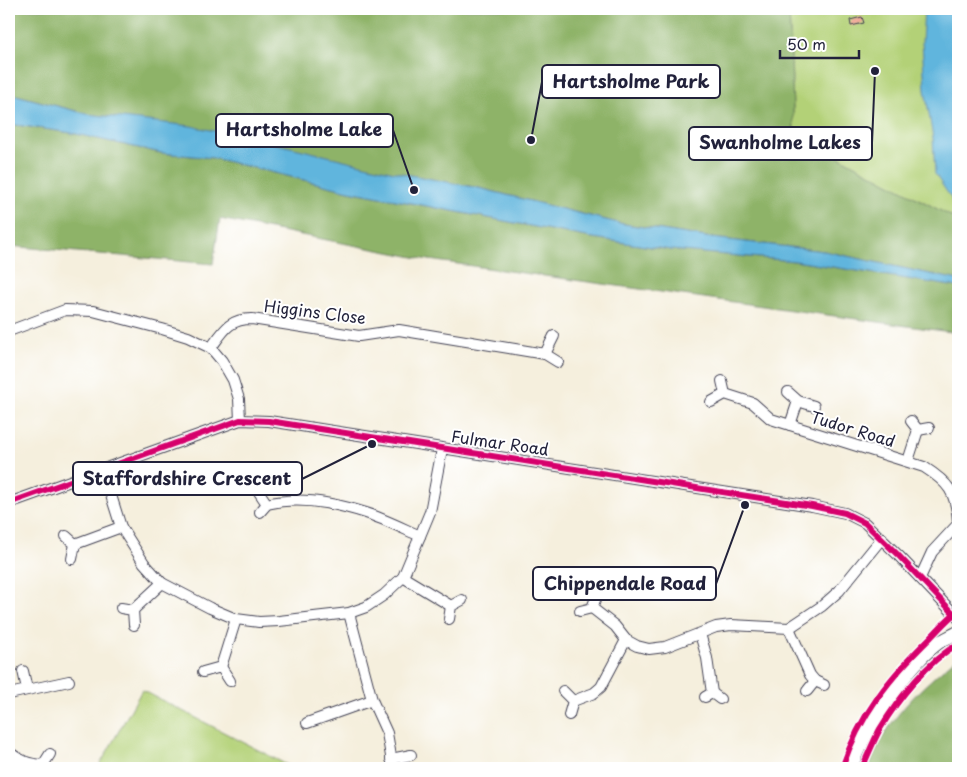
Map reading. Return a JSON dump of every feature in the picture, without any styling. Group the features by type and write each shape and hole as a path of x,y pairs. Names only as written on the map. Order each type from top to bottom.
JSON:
{"street":[{"path":"9,331 65,310 93,311 188,337 211,348 222,361 233,380 239,399 240,420"},
{"name":"Higgins Close","path":"211,348 231,322 241,318 359,336 399,330 545,354 558,362"},
{"path":"545,354 554,336"},
{"path":"710,402 725,394 722,381"},
{"name":"Tudor Road","path":"788,392 798,401 814,406"},
{"name":"Tudor Road","path":"725,394 753,403 771,419 908,461 924,467 943,480 952,493 957,507 958,523 932,552 920,578"},
{"name":"Tudor Road","path":"790,426 798,401"},
{"name":"Fulmar Road","path":"9,503 240,420 295,424 442,449 812,506 845,513 865,523 882,538 958,618"},
{"name":"Tudor Road","path":"911,422 918,430"},
{"name":"Tudor Road","path":"918,430 929,428"},
{"name":"Tudor Road","path":"908,461 918,430"},
{"path":"103,470 121,527 144,563 162,583 236,619 259,622 278,621 349,613 372,603 403,578 434,496 442,449"},
{"path":"258,492 264,508 280,500 342,506 367,513 420,536"},
{"path":"75,544 121,527"},
{"path":"66,536 75,544"},
{"path":"592,608 614,626 626,640 637,646 649,649 665,647 716,627 731,625 789,628 822,606 839,591 882,538"},
{"path":"72,559 75,544"},
{"path":"403,578 452,606"},
{"path":"133,610 162,583"},
{"path":"592,608 597,595"},
{"path":"449,619 452,606 462,600"},
{"path":"122,608 133,610"},
{"path":"580,611 592,608"},
{"path":"133,610 134,625"},
{"path":"349,613 372,700 387,732 392,763 411,755"},
{"path":"220,667 236,619"},
{"path":"789,628 819,683 807,691"},
{"path":"850,768 866,733 916,665 941,642 958,632"},
{"path":"700,634 707,658 712,696"},
{"path":"573,701 594,693 601,687 626,640"},
{"path":"203,672 220,667"},
{"path":"220,667 230,681"},
{"path":"23,671 27,689"},
{"path":"9,694 69,681"},
{"path":"563,691 573,701"},
{"path":"307,723 372,700"},
{"path":"569,715 573,701"},
{"path":"9,752 17,759 28,764 44,767 50,754"}],"green space":[{"path":"9,9 789,9 794,133 958,220 958,280 824,251 712,238 618,223 479,188 87,114 9,93"},
{"path":"789,9 958,9 958,220 794,133"},
{"path":"9,124 72,133 161,153 213,158 349,191 587,237 671,250 795,261 958,287 958,333 429,260 220,219 213,264 9,246"},
{"path":"958,657 958,768 869,768 884,735 905,706"},
{"path":"142,690 293,768 98,768"}],"water":[{"path":"924,9 958,9 958,219 951,198 935,174 933,138 925,90 922,42"},
{"path":"9,93 87,114 191,126 290,147 390,171 479,188 618,223 712,238 824,251 958,280 958,287 795,261 671,250 587,237 349,191 213,158 161,153 72,133 9,124"}],"building":[{"path":"862,17 864,23 851,26 850,20"}],"cycle path":[{"path":"9,503 240,420 269,421 812,506 845,513 865,523 958,618"},
{"path":"842,768 867,713 889,682 947,620 958,611"},
{"path":"862,768 880,729 905,693 925,670 958,644"}],"place":[{"name":"Swanholme Lakes","path":"875,71"},
{"name":"Hartsholme Park","path":"531,140"},
{"name":"Hartsholme Lake","path":"414,190"},
{"name":"Staffordshire Crescent","path":"372,444"},
{"name":"Chippendale Road","path":"745,505"}]}
